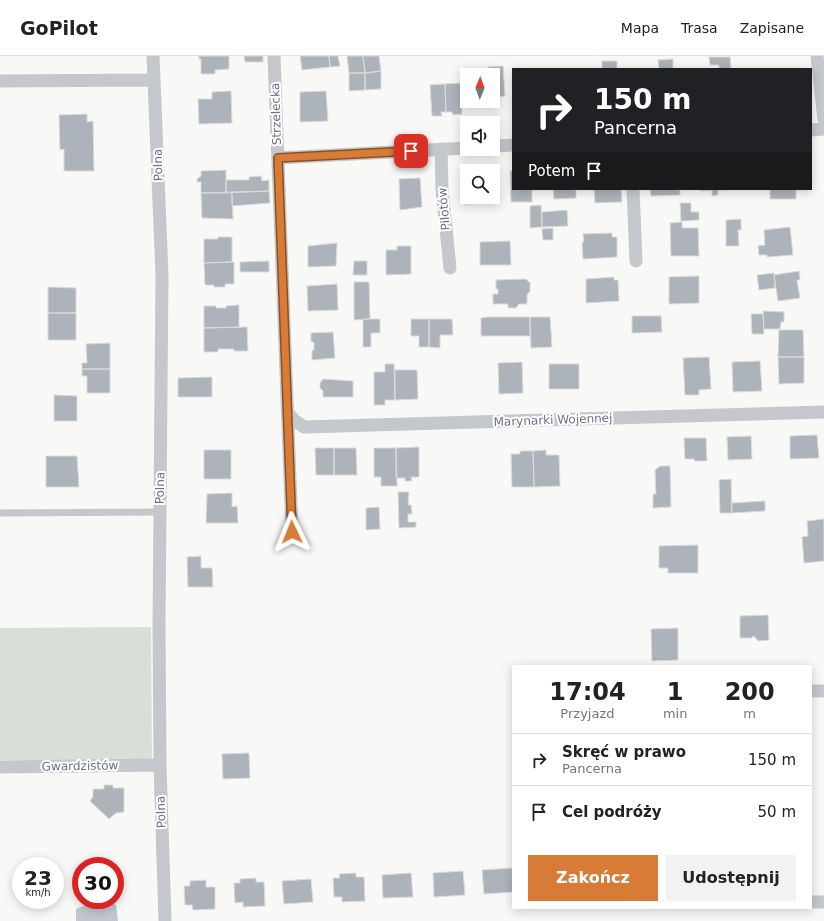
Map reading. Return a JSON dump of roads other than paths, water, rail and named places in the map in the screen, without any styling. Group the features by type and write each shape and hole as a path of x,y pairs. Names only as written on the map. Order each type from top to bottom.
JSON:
{"street":[{"name":"Polna","path":"153,56 162,275 160,765 165,921"},
{"name":"Strzelecka","path":"274,56 292,532"},
{"path":"817,56 824,120"},
{"path":"0,81 154,80"},
{"path":"812,130 824,129"},
{"path":"500,146 512,145"},
{"path":"278,158 460,148"},
{"name":"Pilotów","path":"441,149 442,190 450,268"},
{"path":"633,190 636,261"},
{"name":"Marynarki Wojennej","path":"288,413 294,420 304,427 824,412"},
{"path":"812,691 824,691"},
{"name":"Gwardzistów","path":"0,767 160,765"},
{"path":"812,902 824,902"}],"lane":[{"path":"0,512 160,512"}]}
